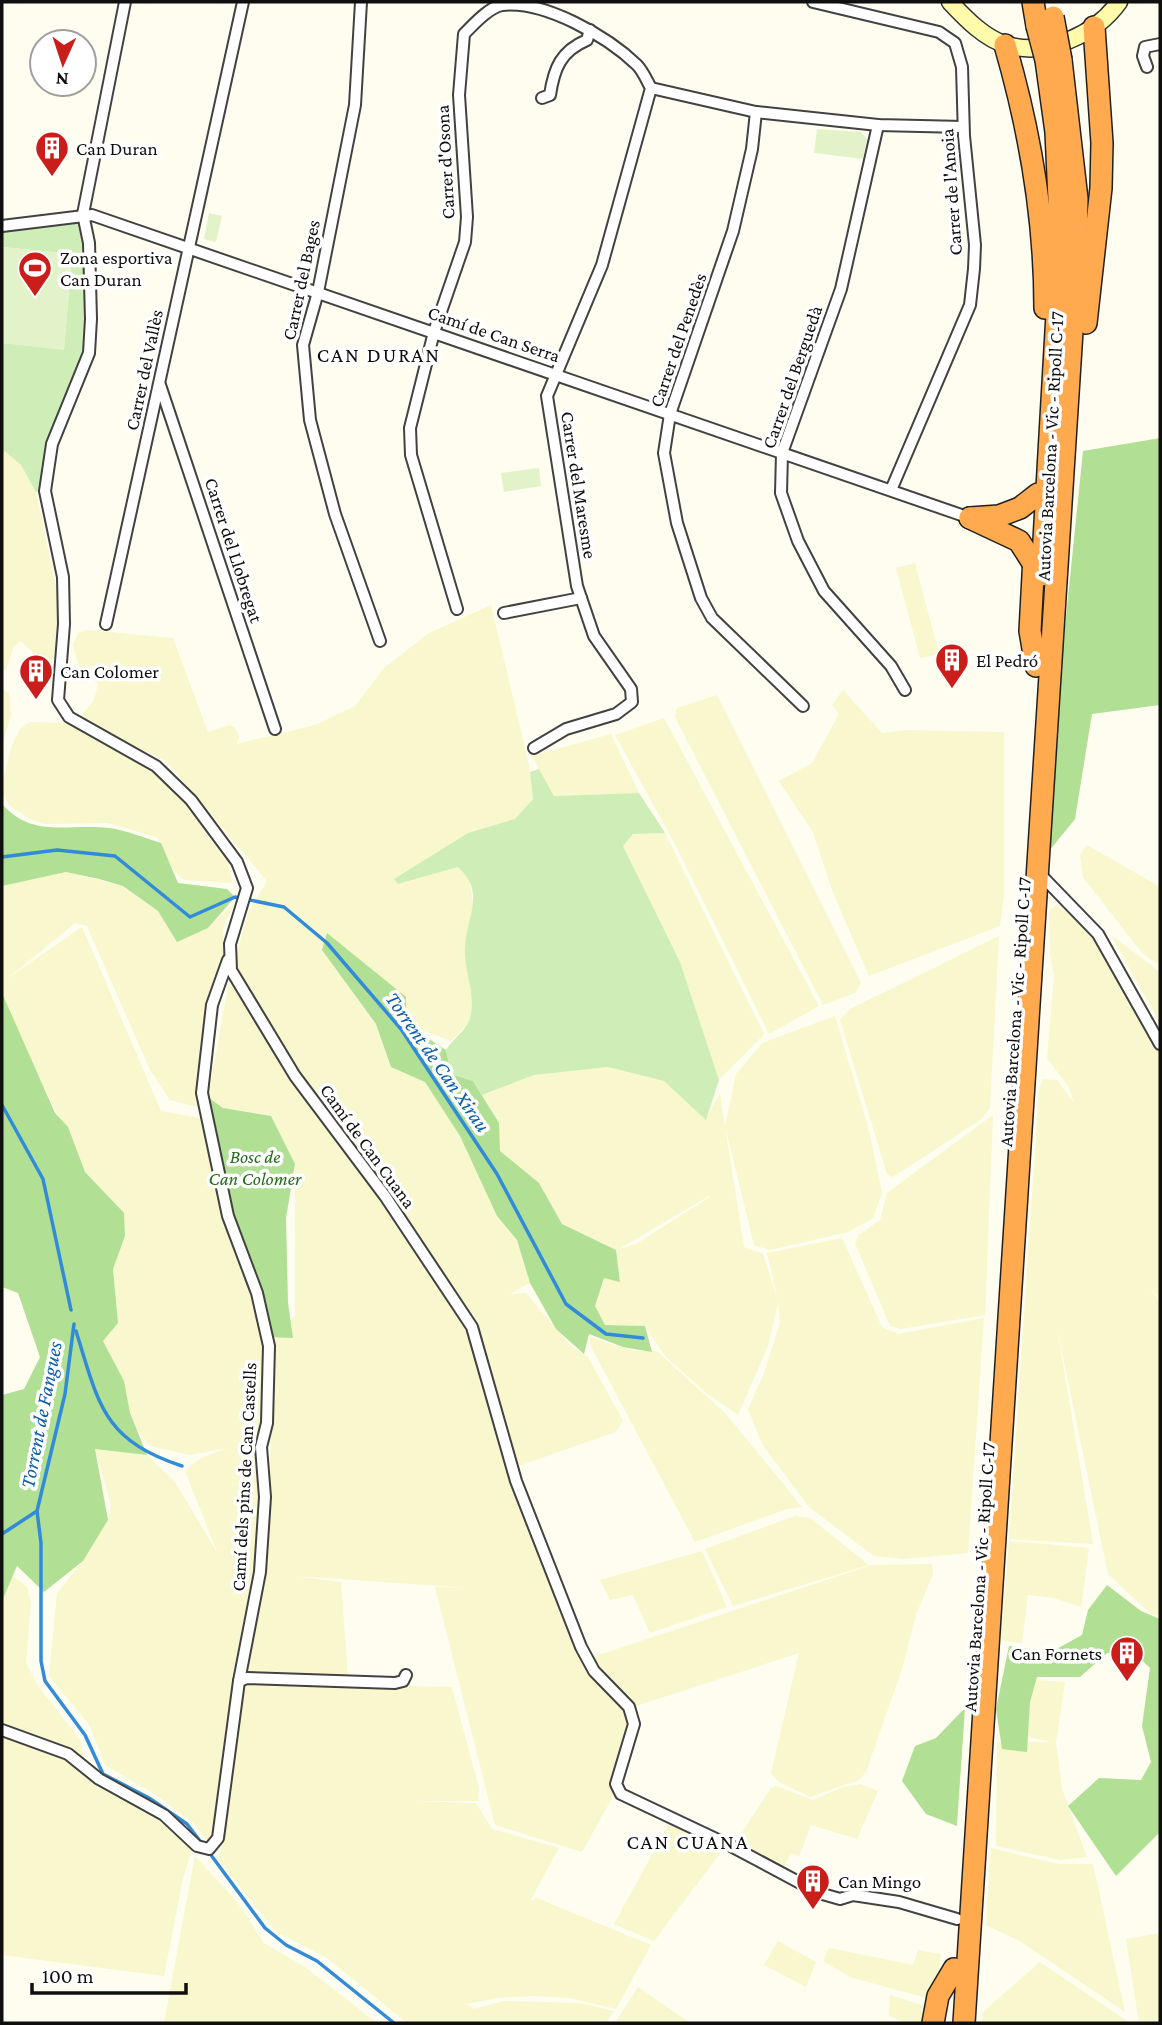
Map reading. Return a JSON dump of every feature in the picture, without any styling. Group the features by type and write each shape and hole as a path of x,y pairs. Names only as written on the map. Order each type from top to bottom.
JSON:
{"highway":[{"name":"Autovia Barcelona - Vic - Ripoll C-17","path":"964,2023 1075,284 1077,199 1047,15 1033,2"},
{"path":"1054,610 1060,592 1077,395 1101,188 1102,143 1094,27"},
{"path":"1005,45 1018,84 1031,148 1045,270 1044,381 1030,631 1036,666"},
{"name":"Autovia Barcelona - Vic - Ripoll C-17","path":"950,2023 1061,244 1054,60"},
{"path":"970,518 999,516 1020,508 1038,494"},
{"path":"970,518 1019,541 1033,563"},
{"path":"933,2023 938,1996 954,1969"}],"main road":[{"path":"950,2 970,23 1005,45 1051,46 1094,27 1119,2"}],"street":[{"path":"125,2 83,214 89,243 89,353 52,444 45,491 63,577 64,624 58,700 69,717 156,766 191,800 220,835 237,862 247,888 230,944 230,954"},
{"name":"Carrer del Vallès","path":"106,624 243,2"},
{"name":"Carrer del Bages","path":"361,2 355,105 318,292 303,345 310,420 335,514 380,641"},
{"name":"Carrer de l'Anoia","path":"813,2 939,32 955,43 962,67 963,127 975,245 970,305 891,491"},
{"name":"Carrer d'Osona","path":"457,609 411,456 410,428 434,332 466,242 467,217 459,95 464,34 500,5 555,13 590,30"},
{"path":"542,98 550,96 559,58 573,46 587,40 590,30 639,67 651,88 756,112 878,125 963,127"},
{"path":"1147,67 1143,56 1145,47 1160,44"},
{"name":"Carrer del Maresme","path":"534,748 566,729 615,714 632,702 631,689 594,636 581,598 547,396 602,265 651,88"},
{"name":"Carrer del Penedès","path":"756,112 752,149 733,231 670,414 664,453 677,523 701,598 712,618 803,706"},
{"name":"Carrer del Berguedà","path":"878,125 841,289 782,453 781,493 798,541 824,591 891,666 905,690"},
{"name":"Camí de Can Serra","path":"2,226 83,214 189,247 970,518"},
{"name":"Carrer del Llobregat","path":"159,382 275,729"},
{"path":"504,613 581,598"},
{"path":"1037,871 1098,934 1160,1044"},
{"name":"Camí dels pins de Can Castells","path":"2,1730 68,1754 99,1779 164,1815 197,1846 209,1849 219,1836 239,1681 260,1572 265,1497 261,1447 267,1423 269,1346 257,1293 228,1216 202,1093 212,1004 230,954"},
{"name":"Camí de Can Cuana","path":"230,954 231,970 295,1076 385,1196 472,1327 516,1480 581,1647 594,1671 629,1707 634,1724 616,1784 621,1794 731,1846 818,1893 840,1899 853,1895 899,1902 957,1919"},
{"path":"239,1681 247,1678 394,1683 403,1681 406,1675"}],"green space":[{"path":"817,129 861,132 867,139 863,159 814,153"},
{"path":"209,213 222,216 216,242 204,239"},
{"path":"78,220 85,255 86,332 79,367 46,449 42,490 36,492 21,465 2,449 2,343 64,349 72,254 2,247 2,230"},
{"name":"Zona esportiva Can Duran","path":"2,247 72,254 64,350 2,343"},
{"path":"1160,438 1160,705 1092,714 1075,819 1041,861 1083,451"},
{"path":"2,449 21,465 36,492 57,591 58,629 54,658 48,661 40,659 21,641 14,646 6,670 2,668"},
{"path":"539,468 541,486 504,492 501,473"},
{"path":"915,563 939,654 920,658 896,568"},
{"path":"491,605 529,765 533,799 515,819 468,833 399,884 458,867 469,877 474,911 465,947 474,999 468,1024 451,1041 406,1024 406,997 373,973 322,950 376,1024 391,1067 425,1082 460,1136 497,1216 517,1240 530,1283 510,1294 526,1293 570,1345 588,1357 623,1421 615,1432 519,1466 479,1330 473,1320 474,1313 459,1320 467,1332 495,1424 582,1657 631,1715 619,1786 582,1852 495,1825 435,1587 468,1588 296,1576 341,1582 348,1678 243,1675 269,1484 275,1340 295,1315 295,1164 271,1116 223,1108 208,1097 229,982 248,913 267,881 166,761 78,719 94,700 98,684 92,673 79,666 73,645 78,633 87,630 173,638 208,732 229,725 235,727 239,736 237,744 315,725 355,706 384,668 429,633"},
{"path":"2,689 9,693 11,715 2,745"},
{"path":"843,690 882,733 907,730 1004,732 1004,895 1000,926 869,976 832,890 813,832 779,781 812,763 839,714 832,705"},
{"path":"717,695 861,983 855,993 823,1005 675,717 677,708"},
{"path":"664,718 819,1006 769,1034 676,846 615,735"},
{"path":"30,722 69,723 154,772 204,824 206,835 228,861 232,883 184,880 171,868 158,838 108,823 44,824 10,806 2,793 3,780 11,748 20,729"},
{"path":"611,734 639,793 554,796 532,756"},
{"path":"539,769 554,796 639,793 665,833 633,834 623,846 680,962 719,1080 706,1120 664,1081 608,1067 534,1075 482,1095 473,1081 451,1074 446,1050 467,1025 472,1002 465,956 466,935 473,905 471,886 458,867 398,884 394,879 468,833 515,819 533,799 530,772"},
{"path":"2,804 14,815 39,826 109,828 161,843 178,883 227,889 235,897 208,928 177,942 158,911 123,886 66,872 2,886"},
{"path":"665,833 764,1034 719,1080 680,962 623,846 633,834"},
{"path":"1087,845 1160,887 1160,966 1142,953 1083,877 1080,854"},
{"path":"66,872 123,886 158,911 177,941 208,928 235,902 223,928 224,955 212,1008 201,1108 170,1100 150,1070 87,926 75,923 7,979 82,927 161,1111 206,1119 257,1293 267,1397 257,1467 265,1497 253,1576 259,1579 219,1836 205,1839 196,1825 158,1796 105,1765 90,1726 49,1676 57,1593 83,1561 108,1520 111,1505 95,1449 147,1455 175,1482 218,1554 185,1471 201,1458 227,1448 190,1455 150,1446 131,1423 124,1381 103,1341 118,1323 113,1269 125,1236 124,1213 85,1172 2,1000 2,886"},
{"path":"1057,905 1098,934 1160,1044 1160,1299 1148,1285 1160,1302 1160,1616 1152,1615 1108,1574 1057,1328 1093,1544 1009,1539 1039,1091 1043,1079 1057,1080 1075,1104 1068,1086 1047,1058 1054,975 1050,955 1049,910"},
{"path":"327,933 406,997 406,1024 446,1050 451,1074 473,1081 499,1123 500,1151 539,1183 562,1224 616,1250 620,1282 604,1278 595,1306 605,1325 645,1326 652,1352 623,1347 589,1334 584,1354 556,1329 530,1283 517,1240 497,1216 460,1136 425,1082 391,1067 376,1024 322,950"},
{"path":"1111,935 1160,972 1160,1026 1154,1012"},
{"path":"999,936 990,1108 980,1120 893,1177 887,1174 840,1020 850,1009"},
{"path":"2,993 55,1113 68,1127 85,1172 124,1213 125,1236 113,1269 118,1323 103,1341 124,1381 130,1413 147,1455 95,1449 108,1520 83,1561 44,1592 17,1566 2,1601 2,1395 24,1389 40,1357 18,1293 2,1287"},
{"path":"835,1016 869,1130 882,1193 873,1218 848,1232 770,1250 754,1245 725,1126 736,1074 762,1043"},
{"path":"608,1067 664,1081 706,1119 720,1093 744,1247 763,1254 778,1301 767,1253 842,1238 882,1327 898,1334 984,1318 968,1553 904,1559 874,1556 809,1507 762,1444 748,1409 764,1373 780,1323 778,1303 768,1346 738,1415 705,1392 666,1357 645,1326 604,1325 595,1306 604,1278 620,1281 616,1250 562,1224 539,1183 500,1151 499,1123 482,1095 534,1075","holes":["710,1197 636,1244 619,1249"]},
{"name":"Bosc de Can Colomer","path":"202,1093 223,1108 271,1116 295,1164 286,1218 288,1303 293,1338 267,1337 228,1216"},
{"path":"993,1115 985,1315 901,1329 890,1326 855,1243 859,1235 880,1220 887,1193"},
{"path":"590,1337 634,1351 657,1351 726,1414 802,1507 787,1509 695,1542 589,1343"},
{"path":"795,1516 810,1518 869,1565 733,1606 705,1549"},
{"path":"1009,1541 1089,1548 1081,1607 1054,1598 1028,1595 1022,1643 1000,1640"},
{"path":"702,1551 727,1607 650,1633 633,1595 610,1600 600,1580"},
{"path":"932,1564 933,1574 916,1615 902,1669 866,1772 859,1780 810,1797 779,1782 771,1773 799,1653 633,1707 592,1657 872,1565"},
{"path":"13,1576 27,1587 31,1602 26,1663 38,1686 80,1740 84,1758 67,1747 2,1724 2,1601"},
{"path":"1107,1585 1141,1611 1160,1619 1160,1832 1116,1876 1068,1806 1099,1778 1141,1780 1151,1762 1142,1726 1150,1668 1135,1654 1107,1653 1080,1677 1037,1677 1030,1702 1027,1752 1002,1749 996,1709 1009,1646 1051,1652 1082,1635 1088,1610"},
{"path":"1037,1680 1065,1682 1056,1742 1062,1789 1087,1857 1060,1860 996,1846 997,1742 1051,1742 1015,1734 1018,1701"},
{"path":"250,1682 452,1687 479,1788 478,1801 411,1801 476,1803 492,1829 559,1848 530,1901 537,1898 651,1945 616,2009 569,1998 535,1996 498,1998 466,2004 474,2009 504,2001 580,2003 614,2011 606,2023 407,2023 327,1958 276,1932 219,1861 243,1684"},
{"path":"965,1708 957,1826 926,1814 902,1781 915,1746 936,1738"},
{"path":"2,1732 74,1758 135,1798 194,1843 183,1878 164,1976 2,1955"},
{"path":"861,1784 878,1791 857,1839 811,1825 799,1856 791,1853 783,1868 735,1843 771,1788 776,1786 813,1800 843,1787"},
{"path":"670,1822 715,1842 721,1852 654,1941 614,1924"},
{"path":"991,1848 1058,1864 1093,1864 1125,2012 1021,1942 986,1925"},
{"path":"195,1856 238,1903 264,1943 305,1967 377,2023 164,2023"},
{"path":"1160,1933 1160,2023 1139,2023 1126,1939"},
{"path":"778,1941 816,1962 806,1987 764,1965"},
{"path":"829,1948 913,1965 918,1950 941,1954 934,2000 850,1977 823,1961"},
{"path":"1040,1962 1128,2023 982,2023 983,2012"},
{"path":"638,1987 690,2023 615,2023"},
{"path":"890,1995 931,2008 925,2023 906,2023 889,2016"}],"waterway":[{"name":"Torrent de Can Xirau","path":"2,857 57,850 115,856 190,917 235,897 284,907 327,943 401,1029 497,1174 566,1304 606,1334 643,1338"},
{"name":"Torrent de Fangues","path":"2,1105 43,1179 71,1310"},
{"name":"Torrent de Fangues","path":"2,1534 37,1511 65,1394 74,1324"},
{"path":"76,1331 91,1380 108,1416 135,1444 182,1466"},
{"path":"37,1511 41,1543 41,1661 45,1681 85,1735 103,1774 149,1798 187,1824 203,1845"},
{"path":"208,1851 265,1928 286,1945 317,1961 394,2023"}],"place":[{"name":"Can Duran","path":"52,178"},
{"name":"Zona esportiva Can Duran","path":"35,298"},
{"name":"El Pedró","path":"952,690"},
{"name":"Can Colomer","path":"36,701"},
{"name":"Can Fornets","path":"1127,1683"},
{"name":"Can Mingo","path":"813,1911"}],"district":[{"name":"CAN DURAN","path":"379,355"},
{"name":"CAN CUANA","path":"688,1842"}]}
